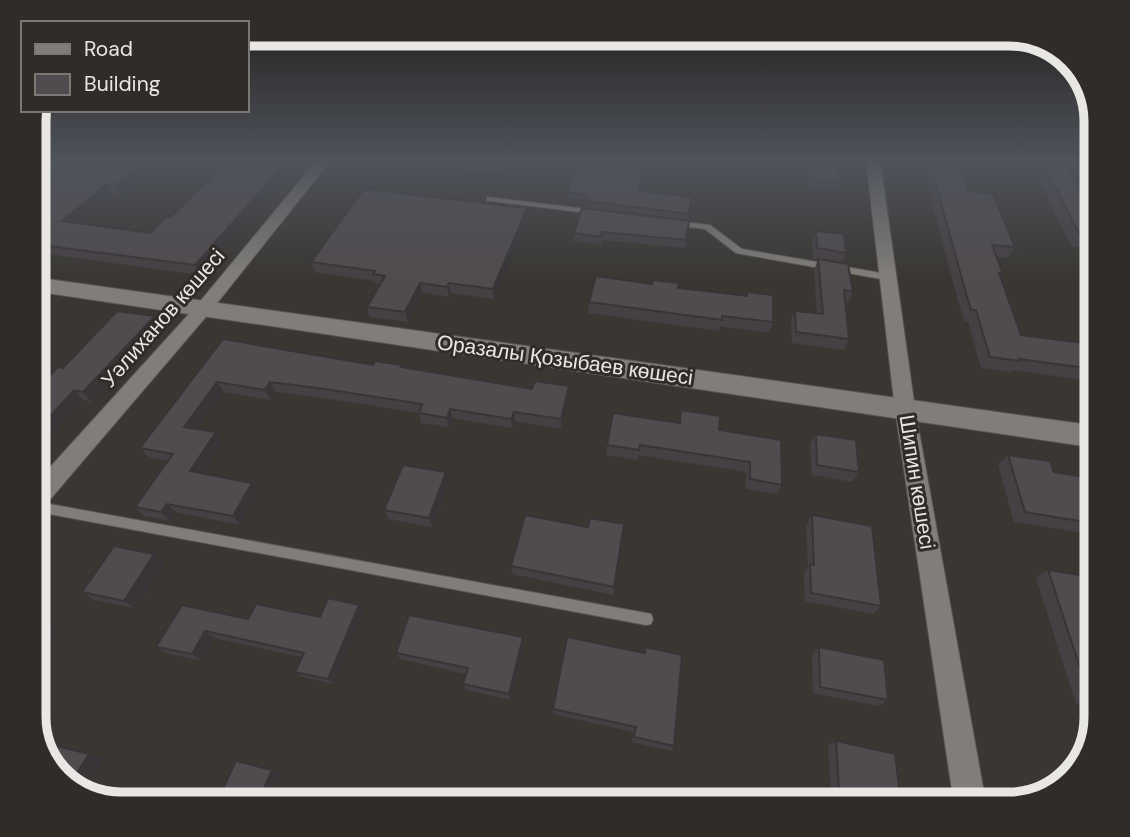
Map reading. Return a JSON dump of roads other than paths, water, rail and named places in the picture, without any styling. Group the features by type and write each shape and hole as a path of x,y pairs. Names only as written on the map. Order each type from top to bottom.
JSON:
{"street":[{"name":"Уәлиханов көшесі","path":"46,489 204,308 292,199"},
{"name":"Шипин көшесі","path":"878,199 905,409 968,792"},
{"name":"Оразалы Қозыбаев көшесі","path":"46,286 1084,435"}],"lane":[{"path":"490,199 599,213"},
{"path":"666,222 707,227 739,251 887,276"},
{"path":"46,506 646,619"}]}
